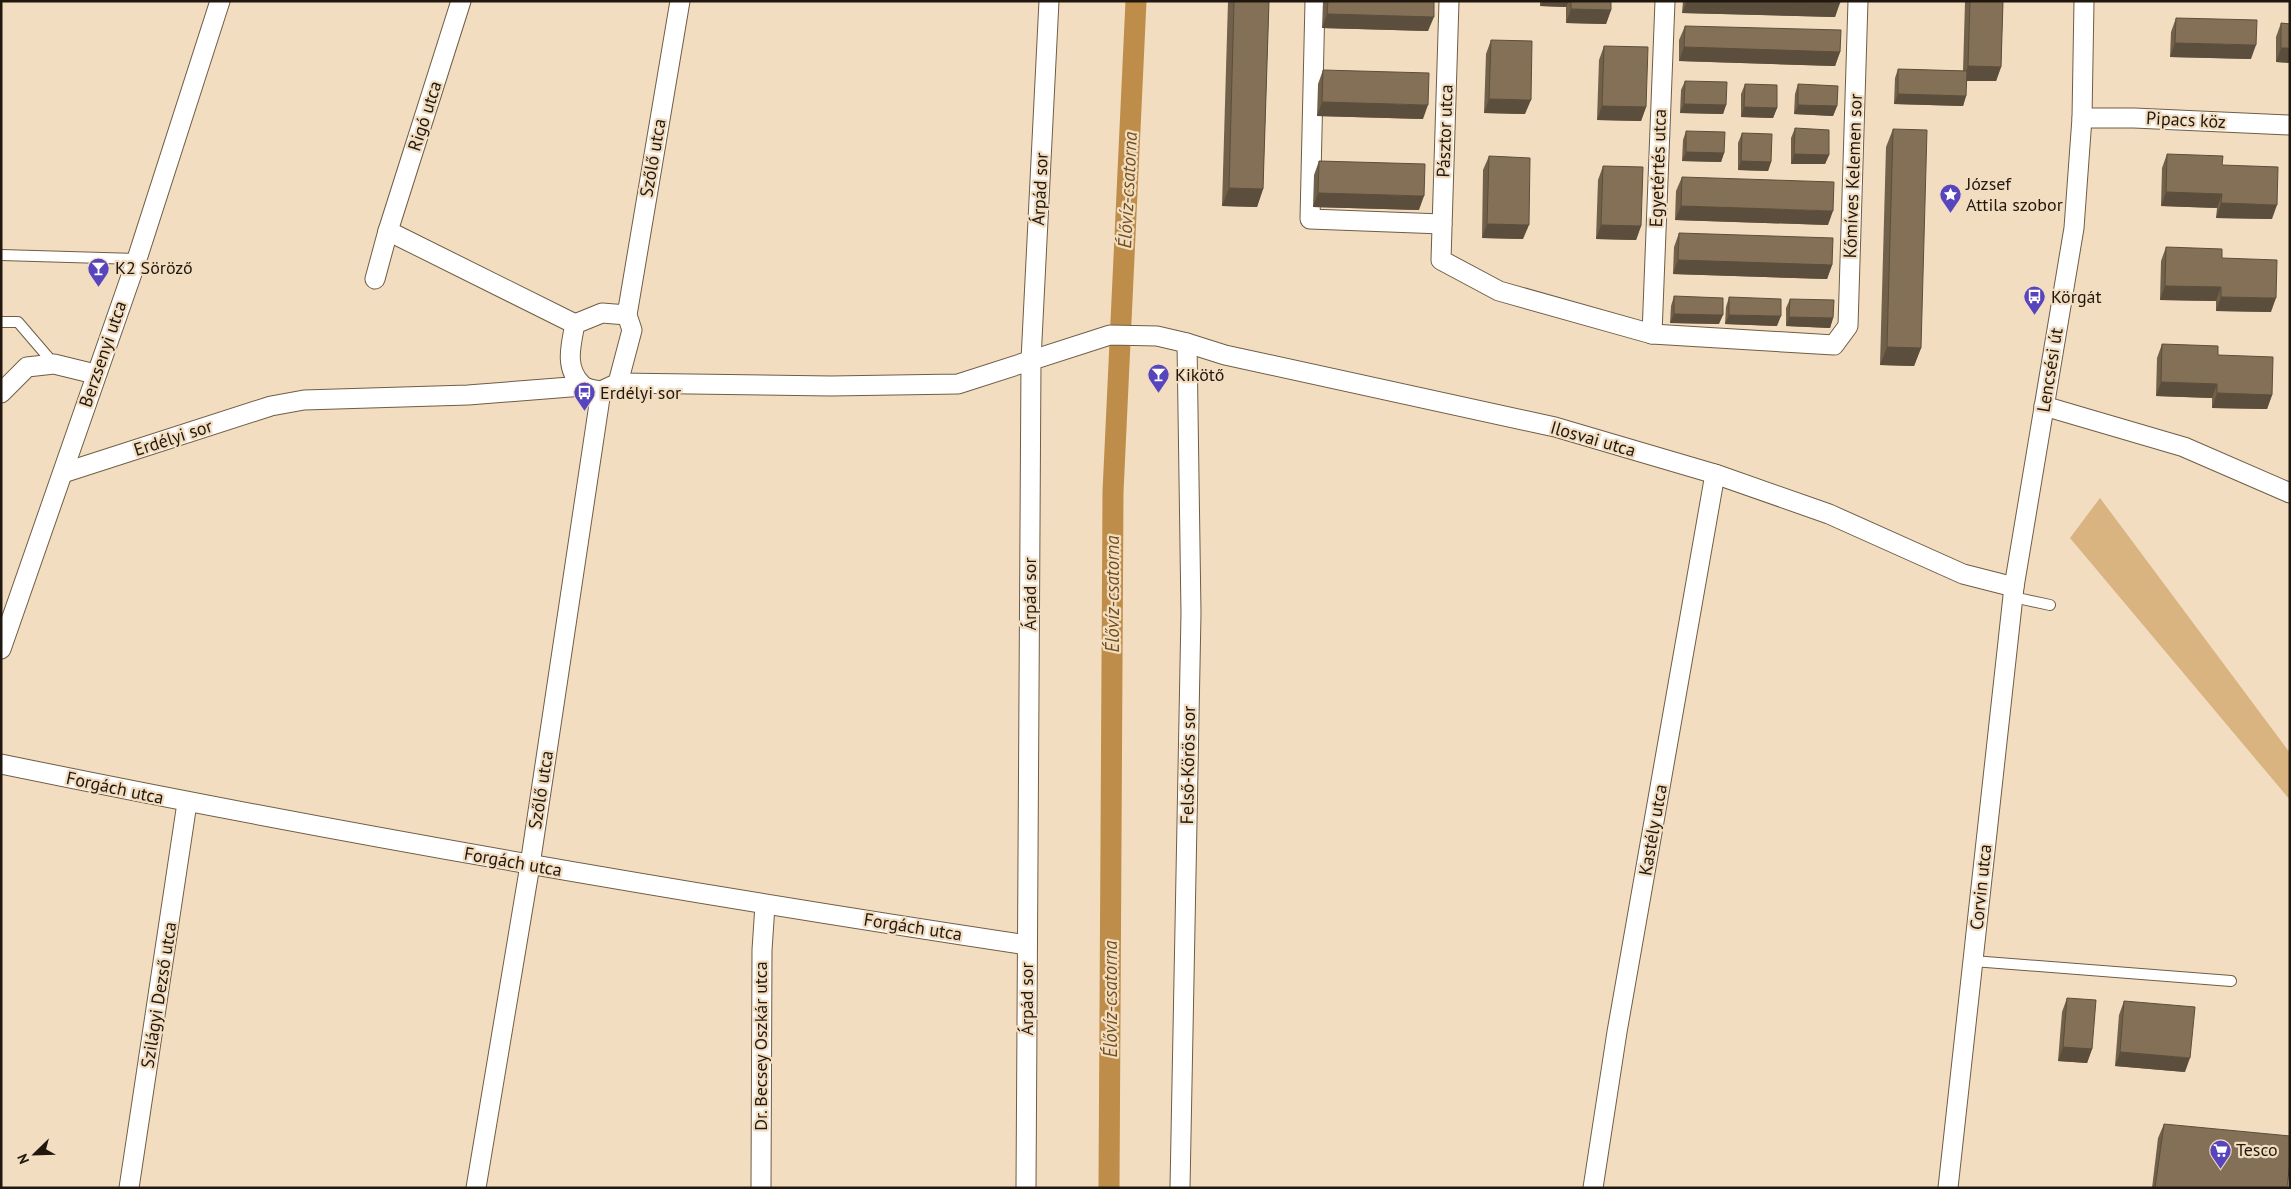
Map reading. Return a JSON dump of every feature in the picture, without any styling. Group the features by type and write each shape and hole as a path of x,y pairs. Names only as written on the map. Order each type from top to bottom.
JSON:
{"street":[{"name":"Berzsenyi utca","path":"1,649 8,611 63,473 95,374 136,259 220,1"},
{"name":"Rigó utca","path":"375,279 388,231 461,1"},
{"name":"Szőlő utca","path":"618,383 632,330 627,315 680,1"},
{"name":"Árpád sor","path":"1026,1188 1031,360 1050,1"},
{"path":"1315,1 1310,219 1442,224"},
{"name":"Pásztor utca","path":"1449,1 1441,260 1499,291 1652,334"},
{"name":"Egyetértés utca","path":"1652,334 1665,1"},
{"name":"Kőmíves Kelemen sor","path":"1652,334 1834,345 1848,326 1858,1"},
{"name":"Lencsési út","path":"2014,592 2074,228 2082,118 2084,1"},
{"name":"Pipacs köz","path":"2082,118 2290,125"},
{"path":"388,231 575,324 602,313 627,315"},
{"path":"575,324 569,356 574,372 592,389 618,383 831,386 958,384 1031,360"},
{"name":"Ilosvai utca","path":"1031,360 1110,335 1157,336 1186,342 1225,355 1555,427 1715,474 1829,514 1963,574 2014,592"},
{"name":"Felső-Körös sor","path":"1180,1188 1191,612 1186,342"},
{"path":"1,393 27,367 54,364 95,374"},
{"name":"Szőlő utca","path":"476,1188 530,865 592,389"},
{"name":"Erdélyi sor","path":"63,473 271,406 304,400 592,389"},
{"path":"2044,406 2184,447 2290,493"},
{"name":"Kastély utca","path":"1593,1188 1617,1032 1715,474"},
{"name":"Corvin utca","path":"1948,1188 2014,592"},
{"name":"Forgách utca","path":"1,764 188,802 530,865 765,905 1027,945"},
{"name":"Szilágyi Dezső utca","path":"130,1188 188,802"},
{"name":"Dr. Becsey Oszkár utca","path":"761,1188 762,950 765,905"}],"lane":[{"path":"1,255 136,259"},
{"path":"1,322 18,322 54,364"},
{"path":"2014,592 2050,605"},
{"path":"1973,961 2231,982"}],"shaded area":[{"path":"2100,498 2290,753 2290,800 2070,538"}],"building":[{"path":"1234,1 1269,1 1263,189 1229,188"},
{"path":"1328,1 1434,1 1434,17 1327,14"},
{"path":"1571,1 1611,1 1611,10 1571,9"},
{"path":"1777,1 1840,1 1840,3"},
{"path":"1970,1 2003,1 2001,67 1968,66"},
{"path":"2176,18 2257,20 2256,45 2175,43"},
{"path":"2281,23 2290,24 2290,48 2281,48"},
{"path":"1685,26 1841,30 1840,52 1684,47"},
{"path":"1491,40 1532,41 1531,100 1489,99"},
{"path":"1604,46 1648,47 1646,107 1602,106"},
{"path":"1898,69 1967,71 1966,96 1898,94"},
{"path":"1323,70 1429,73 1428,105 1322,102"},
{"path":"1685,81 1727,82 1726,105 1684,104"},
{"path":"1745,84 1777,85 1777,108 1744,107"},
{"path":"1798,84 1838,86 1837,106 1798,105"},
{"path":"1795,128 1829,130 1829,155 1794,154"},
{"path":"1893,129 1927,130 1921,348 1887,347"},
{"path":"1686,131 1725,132 1724,153 1686,152"},
{"path":"1742,133 1772,134 1771,162 1741,161"},
{"path":"2167,154 2223,156 2222,165 2278,167 2277,205 2221,203 2222,194 2166,192"},
{"path":"1489,156 1530,158 1529,225 1487,224"},
{"path":"1319,161 1425,164 1424,196 1318,193"},
{"path":"1603,166 1643,167 1641,226 1601,225"},
{"path":"1682,177 1834,182 1833,211 1681,206"},
{"path":"1679,233 1833,238 1832,265 1678,260"},
{"path":"2166,247 2222,249 2222,258 2277,260 2276,298 2221,297 2221,287 2165,286"},
{"path":"1674,296 1723,298 1723,315 1674,314"},
{"path":"1729,297 1781,299 1781,316 1729,315"},
{"path":"1790,299 1834,300 1833,318 1789,317"},
{"path":"2162,344 2218,346 2218,355 2273,357 2272,395 2217,393 2217,384 2161,382"},
{"path":"2067,998 2096,1000 2092,1049 2063,1047"},
{"path":"2124,1001 2195,1007 2190,1058 2120,1052"},
{"name":"Tesco","path":"2164,1124 2290,1136 2287,1188 2155,1188"}],"waterway":[{"name":"Élővíz-csatorna","path":"1109,1188 1113,492 1136,1"}],"place":[{"name":"József Attila szobor","path":"1950,213"},
{"name":"K2 Söröző","path":"99,287"},
{"name":"Körgát","path":"2035,316"},
{"name":"Kikötő","path":"1159,394"},
{"name":"Erdélyi sor","path":"584,412"},
{"name":"Tesco","path":"2220,1169"}]}
